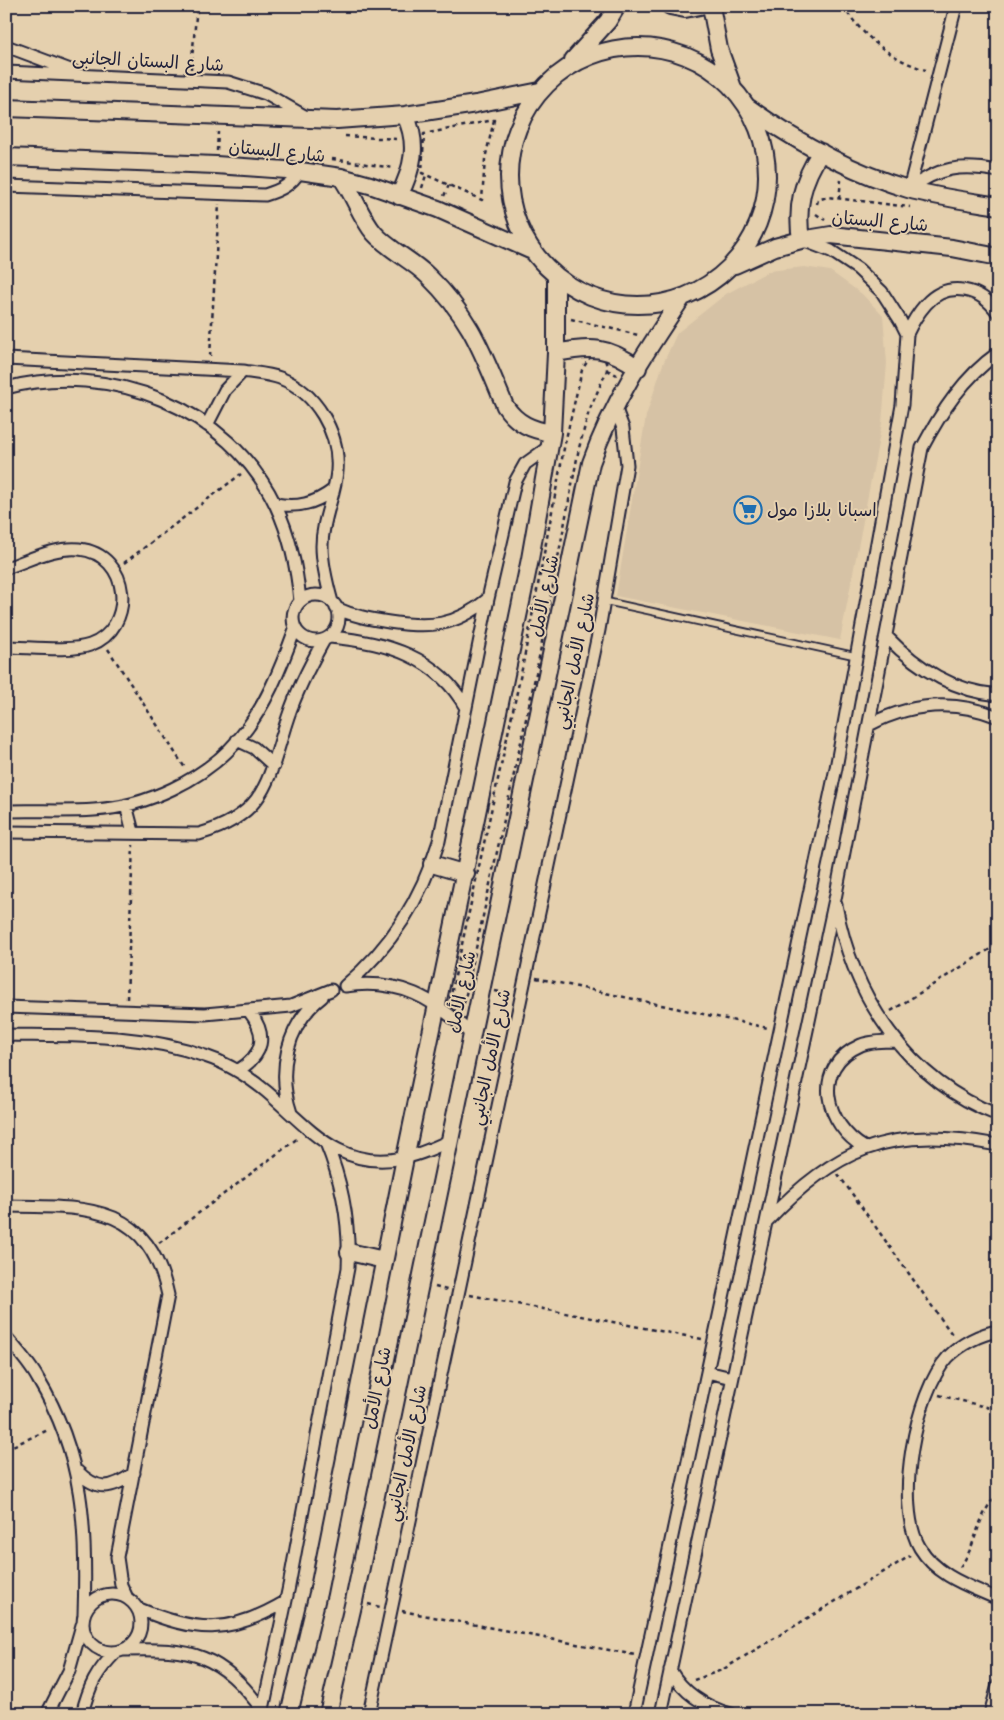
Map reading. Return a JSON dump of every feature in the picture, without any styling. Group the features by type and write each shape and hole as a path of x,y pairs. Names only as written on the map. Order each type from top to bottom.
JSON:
{"main road":[{"path":"563,70 590,56 621,47 652,47 683,54 711,68 734,89 747,106 758,128 765,153 767,178 764,203 756,228 744,250 709,283 682,298 651,305 620,305 590,297 556,280 530,250 512,211 508,169 517,127 540,91 586,46 617,6"},
{"path":"670,6 685,9 700,6"},
{"path":"711,6 719,49 734,89"},
{"name":"شارع البستان","path":"6,108 310,119 360,119 405,115 500,100 540,91"},
{"name":"شارع البستان","path":"747,106 821,152 880,179 909,189 998,206"},
{"path":"399,196 409,176 414,150 413,137 405,115"},
{"path":"800,240 799,209 801,194 812,165 821,152"},
{"name":"شارع البستان","path":"6,157 217,155 341,177 370,185 471,222 530,250"},
{"path":"341,177 363,218 376,235 426,275 464,317 478,341 511,416 551,439"},
{"name":"شارع البستان","path":"709,283 751,256 800,240 831,235 952,248 998,256"},
{"name":"شارع الأمل","path":"289,1714 318,1593 384,1260 466,874 530,559 551,439 556,353 556,280"},
{"name":"شارع الأمل","path":"328,1714 354,1601 418,1284 591,463 601,434 628,380 638,368 654,339 682,298"},
{"path":"556,353 585,348 604,350 622,356 638,368"},
{"path":"432,864 466,874"},
{"path":"348,1252 384,1260"}],"street":[{"path":"909,189 956,6"},
{"path":"6,46 84,75"},
{"name":"شارع البستان الجانبى","path":"6,72 228,82 266,94 310,119"},
{"path":"909,189 929,174 946,169 965,167 998,171"},
{"path":"6,186 265,195 278,191 292,183 300,171"},
{"path":"800,240 831,251 858,269 882,292 907,334"},
{"path":"634,1714 836,768 902,405 907,334 927,302 950,289 973,292 984,298 998,314"},
{"path":"661,1714 835,900 922,448 941,414 961,388 998,353"},
{"path":"6,359 243,371 280,378 297,388 312,400 324,416 332,433 336,452 337,471 325,518 322,546 323,565 338,623 327,638 291,710 274,766 266,785 255,803 238,817 220,828 199,834 6,832"},
{"path":"208,425 218,401 243,371"},
{"path":"6,388 63,379 107,382 149,394 189,413 208,425 250,467 275,504 292,551 300,601 292,617 298,634 310,641 327,638 387,647 424,661 448,681 466,708"},
{"name":"شارع الأمل الجانبي","path":"369,1714 604,601 627,465 623,428 615,407"},
{"path":"345,986 376,958 401,925 423,886 432,864 439,841 488,599 515,482 532,457 551,439"},
{"path":"275,504 287,506 312,503 333,490"},
{"path":"6,568 51,551 66,548 82,549 95,553 106,560 115,570 122,585 123,601 120,617 112,629 102,639 90,646 75,648 6,647"},
{"path":"300,601 313,595 320,595 334,605 361,617 423,626 437,625 464,616 488,599"},
{"path":"6,811 95,810 126,805 170,789 191,778 238,740 267,695 295,628"},
{"path":"887,637 903,654 940,680 962,688 998,695"},
{"path":"869,725 893,713 926,705 966,706 998,717"},
{"path":"238,740 254,748 274,766"},
{"path":"126,805 133,832"},
{"path":"835,900 846,949 856,973 880,1018 896,1041 911,1059 948,1090 998,1115"},
{"path":"6,1008 205,1014 291,1006 345,986 375,984 389,985 418,993 437,1005 472,1035"},
{"path":"292,1116 286,1097 284,1076 286,1056 292,1036 310,1008 331,990"},
{"path":"237,1071 250,1064 258,1052 262,1037 258,1022 249,1011"},
{"path":"6,1035 113,1037 145,1040 177,1046 208,1056 237,1071 266,1091 308,1130 346,1155 368,1160 405,1158 449,1141"},
{"path":"865,1148 851,1140 840,1128 832,1114 828,1098 830,1081 837,1066 848,1054 862,1045 896,1041"},
{"path":"766,1222 787,1200 837,1163 865,1148 921,1139 950,1138 998,1144"},
{"path":"262,1712 346,1283 348,1252 344,1200 326,1143"},
{"path":"6,1206 67,1207 104,1213 130,1226 152,1248 163,1271 168,1296 117,1557 120,1586 127,1598 137,1608 168,1621 201,1626 230,1626 259,1618 285,1602"},
{"path":"998,1331 975,1338 961,1346 939,1370 919,1418 912,1452 908,1487 909,1522 920,1549 929,1560 952,1578 998,1599"},
{"path":"6,1336 38,1378 62,1424 77,1471 84,1527 84,1619 86,1635 93,1645 103,1651 160,1649 196,1654 222,1666 244,1686 262,1712"},
{"path":"707,1372 732,1378"},
{"path":"77,1471 88,1482 104,1486 120,1483 134,1473"},
{"path":"47,1714 69,1671 84,1619 91,1604 102,1596 114,1594 127,1598"},
{"path":"82,1714 88,1690 96,1676 120,1651 134,1643 140,1632 141,1620 137,1608"},
{"path":"670,1670 678,1683 704,1704 731,1714"},
{"path":"990,1714 998,1685"}],"lane":[{"path":"604,601 856,656"}],"path":[{"path":"190,80 197,6"},
{"path":"843,6 856,24 880,46 906,63 939,74"},
{"path":"217,155 219,115"},
{"path":"494,120 485,160 482,200 422,173 424,134 494,120"},
{"path":"343,136 385,137 402,141"},
{"path":"330,159 393,168 401,165"},
{"path":"210,369 220,193"},
{"path":"557,316 654,339"},
{"path":"590,357 599,357 606,362 607,370 589,411 579,448 536,673 461,1017 449,1004 522,669 582,370 590,357"},
{"path":"115,570 250,467"},
{"path":"102,639 191,778"},
{"path":"126,1011 133,832"},
{"path":"880,1018 998,944"},
{"path":"525,976 780,1030"},
{"path":"152,1248 308,1130"},
{"path":"837,1163 842,1181 961,1346"},
{"path":"418,1284 714,1342"},
{"path":"928,1393 998,1410"},
{"path":"6,1449 62,1424"},
{"path":"952,1578 966,1557 984,1511 998,1493"},
{"path":"678,1683 722,1670 920,1549"},
{"path":"354,1601 646,1657"}],"shaded area":[{"name":"اسبانا بلازا مول","path":"804,267 830,271 862,294 883,316 887,363 882,423 840,640 616,596 646,416 663,364 677,333 726,294 769,271"}],"place":[{"name":"اسبانا بلازا مول","path":"748,510"}]}
